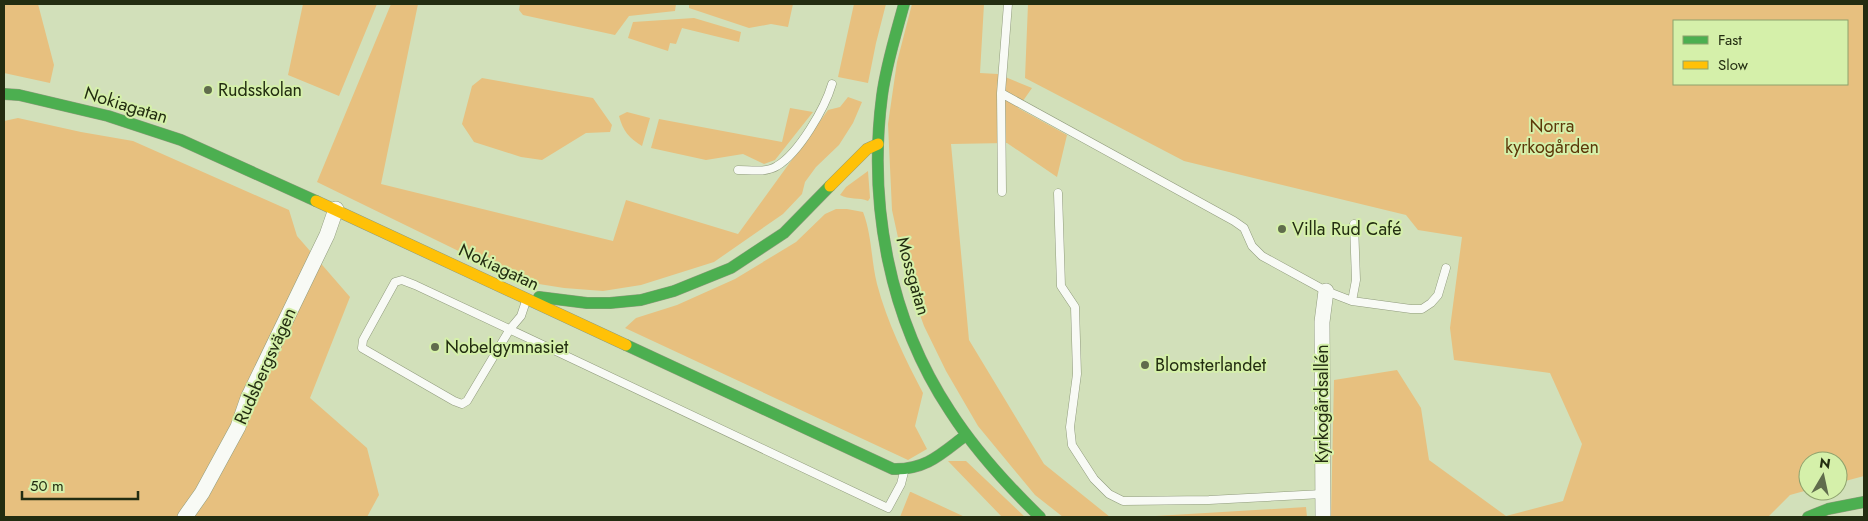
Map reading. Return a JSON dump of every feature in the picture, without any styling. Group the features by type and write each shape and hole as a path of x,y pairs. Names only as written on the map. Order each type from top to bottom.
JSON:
{"main road":[{"name":"Mossgatan","path":"904,4 882,95 878,144 881,219 885,248 894,283 916,347 938,392 966,435 1007,486 1040,517"},
{"name":"Nokiagatan","path":"4,94 19,95 108,116 181,140 336,209 507,291 621,342 878,463 892,469 905,470"},
{"path":"507,291 550,299 587,303 610,303 641,300 674,291 730,268 784,233 867,149 878,144"},
{"path":"905,470 927,464 966,435"},
{"path":"1808,517 1864,493"},
{"path":"1833,507 1864,502"}],"street":[{"name":"Rudsbergsvägen","path":"185,517 202,493 238,428 248,398 327,235 336,209"},
{"name":"Kyrkogårdsallén","path":"1323,517 1322,322 1326,292"}],"lane":[{"path":"1002,192 1001,94 1008,4"},
{"path":"738,170 759,170 775,167 793,152 821,111 832,84"},
{"path":"1001,94 1234,221 1244,228 1252,246 1262,256 1326,292 1352,301 1411,310 1422,309 1438,295 1446,268"},
{"path":"1058,193 1061,286 1075,307 1077,364 1070,427 1072,446 1094,479 1109,494 1123,501 1209,500 1322,494"},
{"path":"1352,301 1356,280 1354,224"},
{"path":"526,299 521,316 510,329 467,401 462,404 362,348 363,340 395,282 402,280 510,329 888,508 901,484 905,470"}],"green space":[{"path":"4,4 38,4 54,65 50,83 4,73"},
{"path":"303,4 377,4 339,96 288,75"},
{"path":"391,4 418,4 381,184 613,241 626,200 738,234 828,110 840,107 848,97 862,102 853,123 839,145 816,167 805,182 802,194 783,214 714,262 641,285 603,291 564,288 520,281 317,182"},
{"path":"520,4 676,4 675,11 629,16 615,35 523,15 519,10"},
{"path":"689,4 793,4 788,27 771,24 749,28 689,8"},
{"path":"854,4 886,4 868,83 838,77"},
{"path":"912,4 984,4 980,73 998,74 1032,88 1018,108 1067,135 1057,177 1007,143 951,144 969,340 1044,464 1110,517 1063,517 1035,495 978,426 946,371 924,326 907,279 892,210 888,124 897,62"},
{"name":"Norra kyrkogården","path":"1028,4 1864,4 1864,476 1848,480 1848,451 1798,451 1798,493 1790,495 1768,517 1331,517 1334,380 1397,370 1421,408 1429,460 1506,516 1563,501 1582,444 1550,373 1454,360 1450,328 1462,237 1418,230 1406,215 1184,161 1025,78"},
{"path":"694,18 741,32 739,42 682,28 676,44 670,43 668,51 628,38 633,22"},
{"path":"482,78 593,98 612,125 610,132 586,133 542,160 521,157 474,142 462,124 472,86"},
{"path":"790,108 813,112 775,160 764,164 743,154 706,160 651,148 659,119 782,142"},
{"path":"627,112 650,118 642,146 630,137 622,126 619,116"},
{"path":"18,118 133,141 289,210 297,236 350,297 310,398 367,448 379,495 367,517 4,517 4,121"},
{"path":"868,171 870,198 868,201 840,195 846,187"},
{"path":"836,209 863,212 881,298 897,340 923,393 915,426 927,449 908,460 625,328 636,318 677,305 735,279 796,242 825,214"},
{"path":"948,461 966,461 1025,517 1002,517"},
{"path":"911,492 965,517 900,517"},
{"path":"1306,507 1307,517 1139,517"}],"traffic: fast":[{"path":"904,4 886,73 878,137 881,219 888,260 898,299 912,338 929,375 950,411 992,466 1040,517"},
{"path":"4,94 19,95 108,116 181,140 316,201"},
{"path":"539,297 587,303 610,303 641,300 674,291 731,268 784,233 830,186"},
{"path":"626,345 893,469 905,469 924,464 966,435"},
{"path":"1808,517 1828,509 1864,502"}],"traffic: slow":[{"path":"830,186 867,149 878,144"},
{"path":"316,201 626,345"}],"place":[{"name":"Rudsskolan","path":"208,90"},
{"name":"Villa Rud Café","path":"1282,229"},
{"name":"Nobelgymnasiet","path":"435,347"},
{"name":"Blomsterlandet","path":"1145,365"}]}
